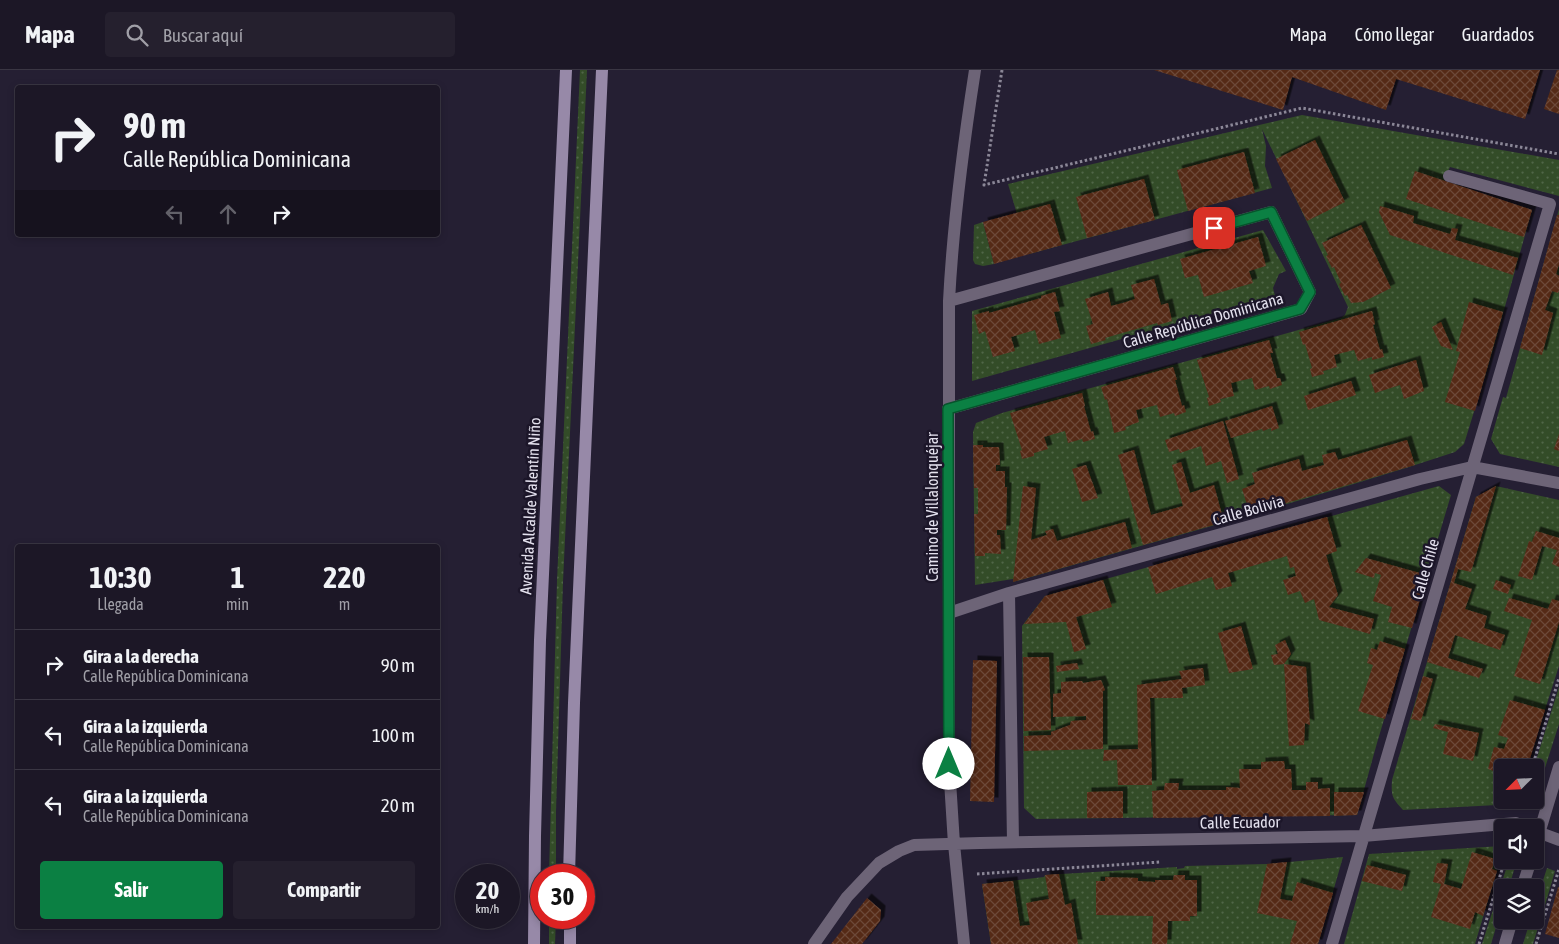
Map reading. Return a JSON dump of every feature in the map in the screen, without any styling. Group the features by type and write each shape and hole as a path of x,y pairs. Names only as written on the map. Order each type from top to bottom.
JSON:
{"street":[{"name":"Avenida Alcalde Valentín Niño","path":"534,944 540,640 566,70"},
{"path":"569,864 574,693 602,70"},
{"name":"Camino de Villalonquéjar","path":"964,944 954,844 949,764 949,301 951,256 961,159 975,70"},
{"name":"Calle Chile","path":"1332,944 1550,204 1450,176"},
{"name":"Calle República Dominicana","path":"948,409 1300,309 1310,292 1271,212 949,301"},
{"name":"Calle Bolivia","path":"949,613 1009,593 1420,479 1472,467 1559,483"},
{"path":"1009,593 1012,842"},
{"path":"1541,819 1559,767"},
{"name":"Calle Ecuador","path":"814,944 847,897 879,863 899,851 914,845 1363,836 1494,825"},
{"path":"1544,835 1559,840"},
{"path":"570,929 570,944"},
{"path":"1505,944 1509,929"}],"path":[{"path":"1002,70 984,185 1302,108 1559,154"},
{"path":"1535,759 1559,678"},
{"path":"974,881 974,874 982,873 1168,861"},
{"path":"1478,944 1502,869"},
{"path":"1536,944 1559,869"}],"green space":[{"path":"580,70 587,70 563,582 556,864 549,864 557,581"},
{"path":"1302,115 1559,160 1559,196 1450,167 1444,181 1532,210 1490,360 1464,444 1455,452 1235,519 1013,582 1013,579 975,585 973,432 976,423 1002,413 1341,318 1345,315 1348,307 1262,129 1266,146 1265,166 1272,188 1029,254 1008,184"},
{"path":"1559,209 1559,467 1500,454 1491,439 1503,397 1506,398"},
{"path":"983,222 994,264 983,266 975,264 973,260 974,225"},
{"path":"1263,230 1286,271 1279,274 1273,288 1275,296 972,381 972,311"},
{"path":"1439,486 1451,495 1357,815 1036,819 1024,808 1022,626 1045,596"},
{"path":"1496,486 1559,500 1559,666 1534,744 1514,759 1494,759 1494,805 1403,810 1393,796 1392,780 1476,497"},
{"path":"1559,687 1559,724 1544,771 1544,759 1536,759"},
{"path":"1494,846 1494,869 1497,869 1475,944 1344,944 1369,854"},
{"path":"1343,857 1318,944 991,944 982,884 1044,877 1045,875 1177,867 1177,869 1184,868 1185,866 1267,864"},
{"path":"1547,868 1555,871 1545,905 1544,905 1543,879"},
{"path":"1506,869 1514,869 1511,879 1503,879"},
{"path":"1494,907 1494,929 1496,929 1491,944 1482,944"},
{"path":"549,929 556,929 555,944 549,944"},
{"path":"1528,929 1538,929 1533,944 1523,944"}],"building":[{"path":"1154,70 1540,70 1525,119 1396,79 1386,110 1292,77 1283,110"},
{"path":"1557,70 1559,70 1559,114 1544,109"},
{"path":"1315,140 1345,202 1307,221 1276,159"},
{"path":"1244,152 1255,193 1188,211 1177,170"},
{"path":"1415,171 1532,210 1524,237 1406,199"},
{"path":"1144,179 1155,220 1087,238 1076,197"},
{"path":"1050,204 1062,245 994,264 983,222"},
{"path":"1380,206 1414,216 1413,223 1450,234 1452,228 1458,229 1455,240 1518,258 1513,275 1390,235 1379,212"},
{"path":"1557,215 1559,215 1559,264 1556,274 1559,276 1559,291 1558,293 1552,291 1545,310 1553,313 1542,355 1520,348"},
{"path":"1361,225 1391,288 1363,302 1351,303 1339,284 1341,283 1334,267 1332,268 1326,256 1328,255 1322,243"},
{"path":"1258,237 1266,266 1249,271 1253,283 1204,297 1198,275 1185,278 1180,259"},
{"path":"1154,279 1161,305 1168,303 1172,321 1158,325 1157,323 1091,344 1086,326 1093,324 1085,299 1108,292 1111,306 1123,303 1135,299 1131,285"},
{"path":"1055,292 1060,311 1054,312 1061,338 1039,344 1035,330 1011,337 1015,351 993,357 985,331 979,334 974,315 989,311 989,313"},
{"path":"1469,302 1503,312 1475,411 1445,402 1460,352 1456,351"},
{"path":"1372,311 1375,324 1373,325 1380,350 1382,349 1384,357 1372,360 1372,357 1358,361 1354,350 1334,355 1337,367 1323,371 1324,374 1312,377 1310,369 1312,368 1305,344 1303,345 1299,332"},
{"path":"1441,322 1453,350 1441,346 1432,327"},
{"path":"1269,340 1273,353 1270,353 1277,378 1280,378 1282,385 1270,389 1269,386 1255,390 1252,378 1231,383 1234,396 1220,399 1221,402 1209,406 1207,398 1209,397 1197,360"},
{"path":"1416,360 1424,391 1404,399 1400,385 1375,393 1369,375"},
{"path":"1173,367 1182,406 1184,405 1186,412 1175,416 1174,413 1160,417 1157,405 1136,410 1139,422 1125,427 1126,430 1114,433 1107,399 1105,400 1101,387"},
{"path":"1351,381 1356,395 1308,410 1304,396"},
{"path":"1082,393 1091,432 1093,431 1095,439 1083,442 1082,439 1068,443 1065,431 1054,434 1044,437 1048,449 1034,453 1034,456 1022,459 1020,451 1022,450 1010,413"},
{"path":"1272,406 1279,428 1271,431 1271,428 1263,431 1262,429 1231,438 1225,421"},
{"path":"1223,421 1239,479 1227,483 1221,461 1206,466 1201,446 1180,453 1179,449 1169,452 1165,440"},
{"path":"1559,434 1559,451 1554,449"},
{"path":"1407,440 1415,465 1250,514 1242,489 1255,484 1252,473 1299,459 1302,471 1324,465 1322,455 1335,452 1338,460"},
{"path":"973,445 999,447 1000,465 996,465 996,471 1005,471 1005,487 1007,487 1006,530 997,530 997,535 1000,535 1001,554 985,553 985,556 975,556 974,514 978,514 978,488 974,488"},
{"path":"1134,450 1151,515 1183,506 1172,465 1181,462 1190,493 1214,485 1224,522 1143,545 1118,455"},
{"path":"1086,465 1098,498 1082,502 1072,469"},
{"path":"1023,486 1036,488 1031,540 1047,535 1045,531 1053,529 1057,541 1125,522 1132,548 1013,582"},
{"path":"1496,486 1471,572 1458,569 1454,583 1472,589 1465,609 1487,616 1484,628 1505,635 1500,650 1455,635 1448,658 1483,669 1479,678 1427,662 1476,497"},
{"path":"1327,517 1337,551 1326,555 1338,595 1329,607 1374,619 1370,634 1319,620 1314,599 1305,603 1300,591 1288,595 1283,580 1296,576 1294,567 1290,568 1287,556 1228,573 1232,586 1216,590 1212,577 1156,594 1148,567"},
{"path":"1536,531 1559,538 1559,567 1552,564 1557,550 1542,546 1532,580 1518,576 1529,541 1532,542"},
{"path":"1366,558 1427,575 1412,628 1388,622 1392,607 1373,601 1381,575 1375,573 1374,578 1355,572"},
{"path":"1103,580 1112,607 1076,617 1086,649 1074,652 1066,622 1024,624 1045,596"},
{"path":"1496,580 1511,585 1508,594 1493,589"},
{"path":"1509,598 1548,609 1552,599 1559,601 1559,622 1540,684 1514,676 1532,620 1504,611"},
{"path":"1241,626 1253,669 1229,673 1218,633"},
{"path":"1285,640 1291,654 1284,664 1274,665 1271,655 1278,654 1275,645"},
{"path":"1380,641 1405,649 1385,719 1358,711 1373,665 1367,663 1371,648 1377,650"},
{"path":"1023,657 1049,657 1051,730 1024,731"},
{"path":"973,660 997,661 994,802 970,801"},
{"path":"1077,663 1079,669 1057,672 1056,666"},
{"path":"1284,664 1306,667 1310,725 1305,723 1304,745 1289,746"},
{"path":"1203,668 1205,685 1182,688 1183,698 1150,698 1152,785 1118,785 1117,760 1103,761 1104,750 1138,749 1137,685 1182,679 1179,671"},
{"path":"1423,676 1433,679 1421,721 1411,719"},
{"path":"1101,680 1105,690 1103,691 1103,749 1024,751 1024,736 1051,735 1051,732 1070,725 1071,721 1086,720 1086,716 1053,717 1053,694 1061,693 1061,682 1082,681 1083,683"},
{"path":"1510,700 1545,710 1530,759 1494,759 1494,771 1488,769 1494,747 1504,749 1508,738 1498,735"},
{"path":"1435,724 1479,733 1473,761 1443,754 1448,732 1433,728"},
{"path":"1284,761 1285,769 1291,769 1292,790 1306,790 1306,782 1318,782 1318,789 1330,788 1330,816 1153,818 1152,791 1164,790 1165,783 1179,783 1178,790 1226,790 1226,787 1240,788 1239,769 1261,769 1261,762"},
{"path":"1123,791 1123,818 1087,818 1087,792"},
{"path":"1334,792 1364,792 1357,815 1334,816"},
{"path":"1472,852 1494,859 1492,869 1497,871 1483,916 1475,912 1470,929 1431,917 1441,884 1433,882 1437,863 1448,864 1444,884 1461,889"},
{"path":"1287,862 1280,899 1292,901 1297,882 1333,893 1318,944 1290,944 1297,921 1257,913 1267,864"},
{"path":"1367,865 1406,875 1402,891 1362,881"},
{"path":"1059,874 1065,905 1071,903 1078,944 991,944 982,884 1013,881 1020,926 1030,925 1026,903 1049,899 1045,875"},
{"path":"1174,875 1185,875 1185,880 1197,880 1197,916 1190,916 1190,921 1168,921 1167,944 1152,944 1153,916 1096,915 1096,881 1105,881 1105,877 1138,878 1138,881 1155,882 1155,880 1173,880"},
{"path":"1559,887 1559,938 1545,934"},
{"path":"867,898 881,910 880,921 862,944 831,944"}],"route":[{"path":"949,764 948,409 1300,309 1310,292 1271,212 1214,228"}]}
